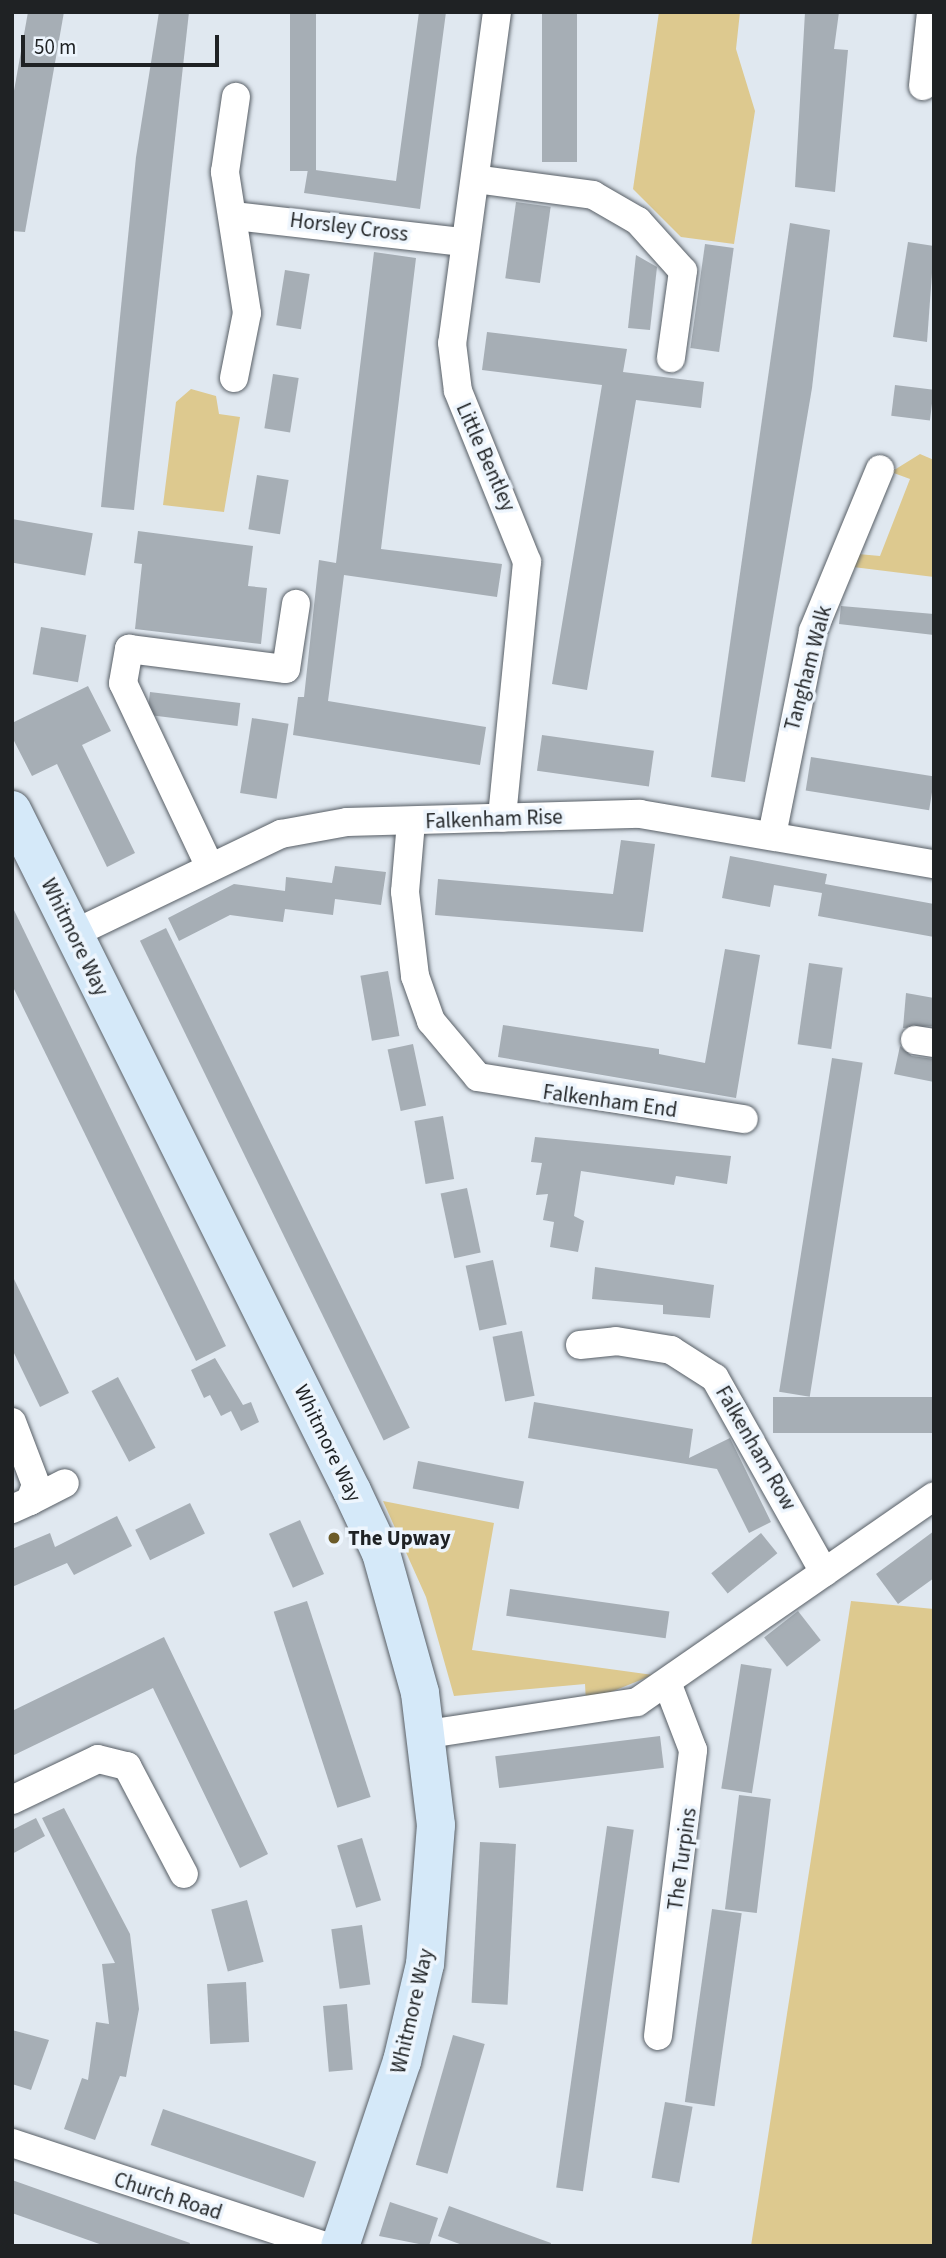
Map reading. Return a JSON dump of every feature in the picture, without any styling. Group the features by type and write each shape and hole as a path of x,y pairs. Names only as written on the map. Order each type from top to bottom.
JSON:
{"street":[{"name":"Little Bentley","path":"497,12 475,179 463,242 452,343 458,391 527,562 502,818"},
{"path":"923,86 931,12"},
{"path":"234,378 247,313 234,216 225,172 236,97"},
{"path":"475,179 593,195 638,221 683,271 671,358"},
{"name":"Horsley Cross","path":"234,216 463,242"},
{"name":"Tangham Walk","path":"772,835 813,631 880,469"},
{"path":"209,865 123,683 129,649 286,669 296,604"},
{"name":"Whitmore Way","path":"12,810 381,1553 428,1734 436,1825 425,1964 402,2060 340,2246"},
{"name":"Falkenham Rise","path":"73,934 209,865 314,825 640,814 934,864"},
{"name":"Falkenham End","path":"411,822 405,892 415,976 430,1021 478,1077 744,1119"},
{"name":"Falkenham Row","path":"580,1345 617,1340 671,1350 715,1378 824,1572"},
{"path":"12,1422 35,1472 21,1505"},
{"path":"21,1505 65,1483"},
{"path":"428,1734 599,1713 668,1685 934,1496"},
{"name":"The Turpins","path":"658,2036 693,1750 668,1685"},
{"path":"12,1800 98,1759 113,1760 139,1780 184,1874"},
{"name":"Church Road","path":"12,2143 325,2246"}],"shaded area":[{"path":"659,12 740,12 736,49 755,111 734,244 681,237 633,189"},
{"path":"191,389 216,396 219,414 240,417 224,512 163,505 176,402"},
{"path":"920,454 934,460 934,577 853,567 858,554 880,556 910,479 891,472"},
{"path":"383,1501 494,1523 472,1650 653,1675 586,1702 585,1684 454,1696 426,1597"},
{"path":"851,1601 934,1609 934,2246 751,2246"}],"building":[{"path":"28,12 64,12 25,232 12,231 12,102"},
{"path":"159,12 189,12 134,510 101,507 136,157"},
{"path":"290,12 316,12 316,171 290,171"},
{"path":"419,12 446,12 420,209 304,193 308,169 396,181"},
{"path":"542,12 577,12 577,162 542,162"},
{"path":"805,12 839,12 834,49 848,50 835,192 795,187"},
{"path":"516,202 551,207 540,283 505,278"},
{"path":"790,223 830,230 812,388 745,782 711,777"},
{"path":"908,242 934,246 927,342 893,337"},
{"path":"705,244 734,248 719,352 690,348"},
{"path":"374,252 416,258 381,549 502,564 497,597 344,575 328,701 486,727 480,765 293,735 298,697 304,697 319,560 336,563"},
{"path":"636,255 657,267 650,330 628,328"},
{"path":"285,270 310,274 301,329 276,325"},
{"path":"487,332 627,349 623,372 704,382 701,408 636,400 587,690 552,684 602,385 482,370"},
{"path":"273,374 299,378 290,432 264,428"},
{"path":"895,385 934,390 930,421 891,416"},
{"path":"257,475 289,480 280,534 248,529"},
{"path":"12,519 93,533 85,576 12,563"},
{"path":"138,531 253,546 248,586 267,588 261,644 135,629 142,564 134,563"},
{"path":"841,606 934,614 934,635 839,624"},
{"path":"41,627 86,635 78,682 33,674"},
{"path":"88,686 111,731 82,745 135,853 107,867 57,764 32,776 12,737 12,723"},
{"path":"150,692 240,703 238,726 147,715"},
{"path":"252,718 289,724 277,799 240,793"},
{"path":"542,735 654,751 649,786 537,771"},
{"path":"811,757 934,776 929,810 806,791"},
{"path":"621,840 655,844 643,932 435,915 438,879 613,894"},
{"path":"730,856 827,874 825,884 934,904 934,937 818,916 822,893 774,885 770,907 722,898"},
{"path":"335,866 386,872 381,905 335,899 333,915 285,909 283,922 230,915 179,941 168,918 234,884 285,891 286,877 332,883"},
{"path":"12,906 226,1346 196,1361 12,985"},
{"path":"166,928 410,1428 384,1440 140,941"},
{"path":"725,949 760,955 736,1098 498,1057 503,1025 659,1049 659,1054 705,1063"},
{"path":"809,963 843,968 831,1049 798,1044"},
{"path":"388,971 399,1036 372,1041 360,976"},
{"path":"906,993 934,998 934,1026 903,1028"},
{"path":"413,1044 426,1106 401,1111 388,1049"},
{"path":"900,1046 912,1056 934,1059 934,1082 894,1074"},
{"path":"832,1058 863,1063 810,1397 779,1392"},
{"path":"443,1116 454,1179 426,1184 414,1121"},
{"path":"535,1137 731,1156 727,1184 676,1176 674,1185 581,1171 574,1216 584,1221 578,1252 550,1247 554,1222 543,1220 548,1194 536,1195 542,1163 531,1162"},
{"path":"467,1188 481,1253 454,1258 441,1194"},
{"path":"493,1260 507,1325 479,1330 466,1266"},
{"path":"595,1267 714,1285 710,1318 663,1314 663,1305 592,1299"},
{"path":"12,1275 69,1393 40,1407 12,1349"},
{"path":"522,1331 535,1396 505,1402 493,1337"},
{"path":"215,1358 243,1405 251,1402 259,1422 241,1431 231,1411 221,1416 210,1395 204,1398 191,1370"},
{"path":"118,1377 156,1448 129,1462 92,1391"},
{"path":"773,1397 934,1397 934,1433 773,1433"},
{"path":"534,1402 693,1429 689,1458 730,1438 771,1522 749,1533 717,1469 528,1438"},
{"path":"418,1461 524,1482 519,1509 413,1488"},
{"path":"190,1503 205,1534 150,1560 135,1530"},
{"path":"117,1516 132,1546 74,1575 67,1563 12,1587 12,1549 50,1533 55,1547"},
{"path":"300,1520 324,1574 293,1588 269,1534"},
{"path":"934,1531 934,1578 898,1604 876,1574"},
{"path":"761,1533 777,1553 728,1593 711,1573"},
{"path":"510,1589 669,1611 666,1638 506,1616"},
{"path":"307,1601 371,1797 337,1808 274,1612"},
{"path":"798,1611 821,1640 787,1667 764,1637"},
{"path":"164,1637 268,1854 240,1868 153,1688 12,1756 12,1711"},
{"path":"741,1664 772,1669 752,1793 721,1788"},
{"path":"660,1736 664,1768 499,1788 495,1756"},
{"path":"739,1795 771,1799 757,1913 725,1909"},
{"path":"64,1808 130,1934 139,2009 126,2077 120,2076 95,2140 64,2129 82,2078 88,2080 96,2022 109,2024 102,1964 115,1963 42,1818"},
{"path":"36,1818 45,1836 12,1854 12,1830"},
{"path":"607,1826 634,1830 583,2191 556,2187"},
{"path":"362,1838 381,1900 356,1908 337,1846"},
{"path":"480,1842 516,1844 508,2005 472,2003"},
{"path":"247,1900 264,1962 228,1971 211,1910"},
{"path":"712,1909 742,1913 715,2106 685,2102"},
{"path":"362,1925 370,1984 340,1989 331,1929"},
{"path":"246,1982 249,2042 210,2044 207,1984"},
{"path":"347,2004 353,2070 329,2072 323,2006"},
{"path":"12,2030 49,2040 31,2090 12,2084"},
{"path":"453,2035 485,2044 448,2174 416,2165"},
{"path":"665,2102 693,2107 679,2183 652,2178"},
{"path":"163,2109 316,2162 304,2198 151,2145"},
{"path":"12,2180 190,2243 189,2246 105,2246 12,2213"},
{"path":"390,2202 438,2218 429,2246 379,2236"},
{"path":"449,2206 551,2243 550,2246 465,2246 438,2236"}],"place":[{"name":"The Upway","path":"334,1538"}]}
